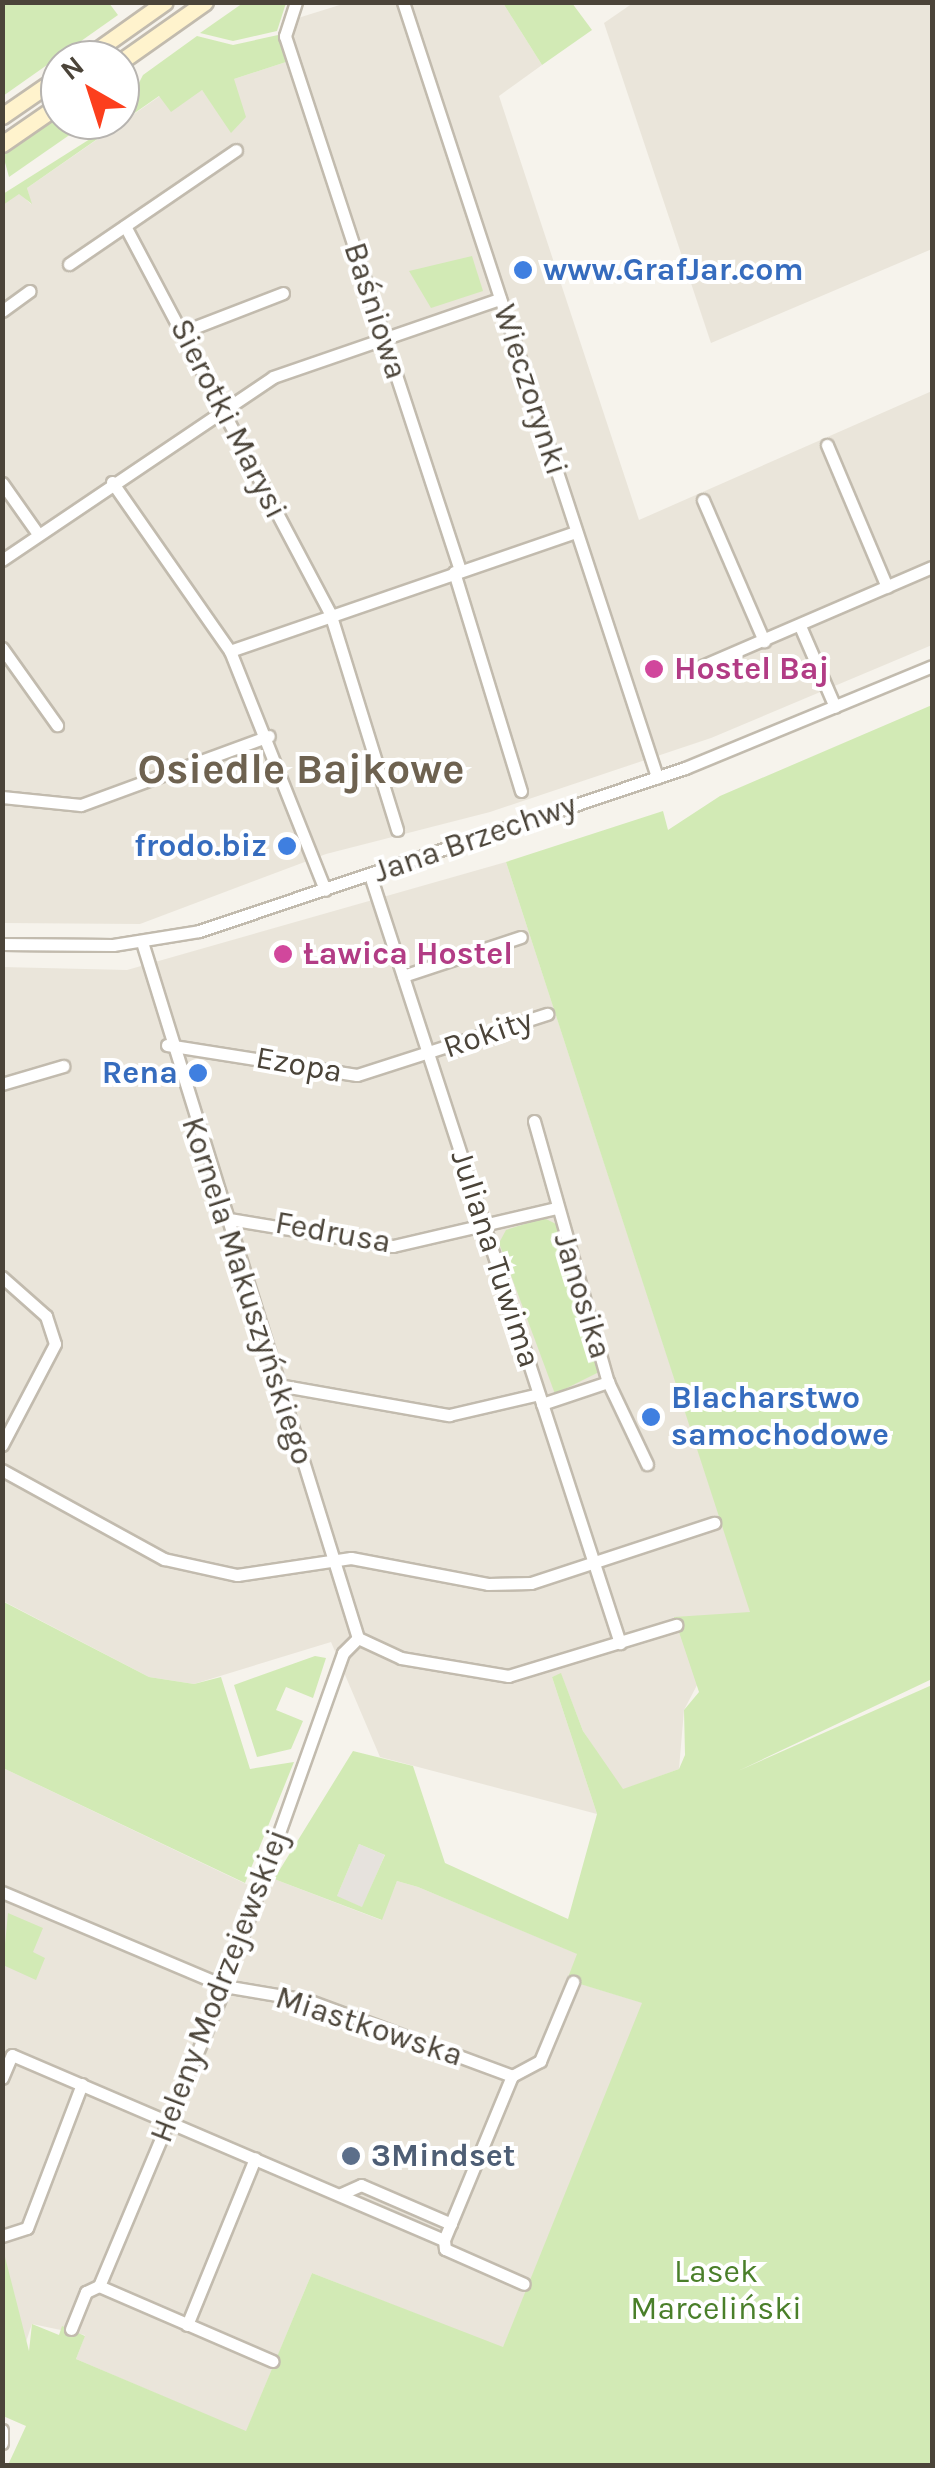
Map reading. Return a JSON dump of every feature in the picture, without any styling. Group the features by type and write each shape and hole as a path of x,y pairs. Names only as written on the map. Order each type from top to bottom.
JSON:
{"main road":[{"path":"111,40 165,2"},
{"path":"140,48 205,2"},
{"path":"2,116 40,90"},
{"path":"2,144 40,118"}],"street":[{"name":"Baśniowa","path":"296,2 284,27 290,51 457,571 521,791"},
{"name":"Wieczorynki","path":"403,2 656,778"},
{"path":"69,264 236,150"},
{"name":"Sierotki Marysi","path":"126,226 330,613 397,830"},
{"path":"2,311 30,291"},
{"path":"184,331 284,293"},
{"path":"2,560 221,406 296,365 500,299"},
{"path":"827,445 888,586"},
{"path":"112,482 230,651 270,736 324,890"},
{"path":"2,483 38,534"},
{"path":"703,500 764,641"},
{"path":"230,651 330,613 576,532"},
{"path":"702,666 932,567"},
{"path":"800,626 835,707"},
{"path":"2,648 57,725"},
{"name":"Jana Brzechwy","path":"2,944 142,942 324,890 656,778 932,666"},
{"path":"2,797 81,805 270,736"},
{"name":"Juliana Tuwima","path":"370,875 620,1643"},
{"path":"403,976 521,938"},
{"name":"Kornela Makuszyńskiego","path":"142,942 168,1045 358,1638"},
{"name":"Rokity","path":"429,1055 547,1014"},
{"name":"Ezopa","path":"168,1045 333,1075 429,1055"},
{"path":"2,1084 62,1066"},
{"name":"Janosika","path":"534,1121 608,1382 646,1464"},
{"name":"Fedrusa","path":"223,1218 393,1246 556,1208"},
{"path":"2,1278 46,1316 56,1344 2,1445"},
{"path":"278,1385 449,1416 608,1382"},
{"path":"2,1470 188,1568 237,1575 334,1562 504,1585 594,1563 714,1524"},
{"path":"358,1638 401,1658 508,1676 676,1625"},
{"name":"Heleny Modrzejewskiej","path":"71,2329 86,2292 99,2286 224,1986 342,1653 358,1638"},
{"name":"Miastkowska","path":"2,1892 224,1986 307,2000 512,2076"},
{"path":"524,2284 445,2250 444,2240 512,2076 540,2060 573,1982"},
{"path":"2,2078 12,2056 169,2118 444,2240"},
{"path":"2,2236 27,2228 82,2084"},
{"path":"187,2325 255,2158"},
{"path":"340,2194 361,2185 451,2224"},
{"path":"99,2286 272,2361"},
{"path":"2,2430 2,2443"}],"shaded area":[{"path":"346,3 503,3 542,65 499,96 639,520 932,391 932,645 711,738 490,812 326,854 140,924 3,923 2,205 19,193 31,204 27,188 96,140 140,140 140,110 160,96 202,90 232,132 234,79 286,62 298,18"},
{"path":"633,3 932,3 932,249 711,343 604,23"},
{"path":"506,862 751,1613 732,1618 684,1710 679,1769 622,1790 583,1731 561,1674 552,1677 597,1814 380,1757 331,1642 194,1684 149,1677 3,1601 2,967 127,970"},
{"path":"3,1768 267,1894 274,1879 381,1920 397,1881 418,1887 578,1954 568,1980 643,2003 503,2348 312,2273 246,2432 76,2359 85,2335 32,2324 3,2410"},
{"path":"359,1844 385,1855 363,1907 337,1896"}],"green space":[{"path":"3,2 109,3 118,15 83,40 40,40 40,70 3,96"},
{"path":"243,3 286,3 277,31 233,41 200,33"},
{"path":"503,3 572,3 592,30 542,65"},
{"path":"278,35 286,62 234,79 246,117 231,133 202,90 171,112 159,96 140,109 143,75 197,36 233,45"},
{"path":"40,128 40,140 62,140 9,177 3,155"},
{"path":"88,140 96,140 27,188 32,204 19,194 3,205 3,194"},
{"path":"472,256 483,291 431,308 409,271"},
{"name":"Lasek Marceliński","path":"932,705 932,1679 738,1771 932,1685 932,2465 8,2465 26,2426 3,2416 2,2245 29,2351 32,2324 59,2335 62,2326 85,2336 76,2359 246,2431 312,2273 503,2347 642,2003 567,1980 577,1954 418,1887 397,1881 382,1920 274,1879 353,1751 413,1766 445,1863 568,1919 597,1814 552,1677 561,1673 583,1731 623,1789 679,1769 685,1755 684,1710 699,1692 674,1617 750,1612 506,862 663,811 668,830 720,796","holes":["359,1844 385,1855 362,1907 337,1896"]},
{"path":"544,1218 556,1224 601,1371 555,1394 499,1243 506,1230"},
{"path":"2,1601 149,1677 194,1684 221,1677 250,1769 294,1762 245,1883 3,1768"},
{"path":"315,1656 326,1658 313,1698 286,1687 276,1710 303,1721 291,1749 257,1757 234,1685"},
{"path":"8,1913 43,1928 33,1952 45,1958 36,1980 3,1965"}],"place":[{"name":"www.GrafJar.com","path":"523,270"},
{"name":"Hostel Baj","path":"654,669"},
{"name":"frodo.biz","path":"287,846"},
{"name":"Ławica Hostel","path":"283,954"},
{"name":"Rena","path":"198,1073"},
{"name":"Blacharstwo samochodowe","path":"651,1417"},
{"name":"3Mindset","path":"351,2156"}],"district":[{"name":"Osiedle Bajkowe","path":"301,769"}]}
